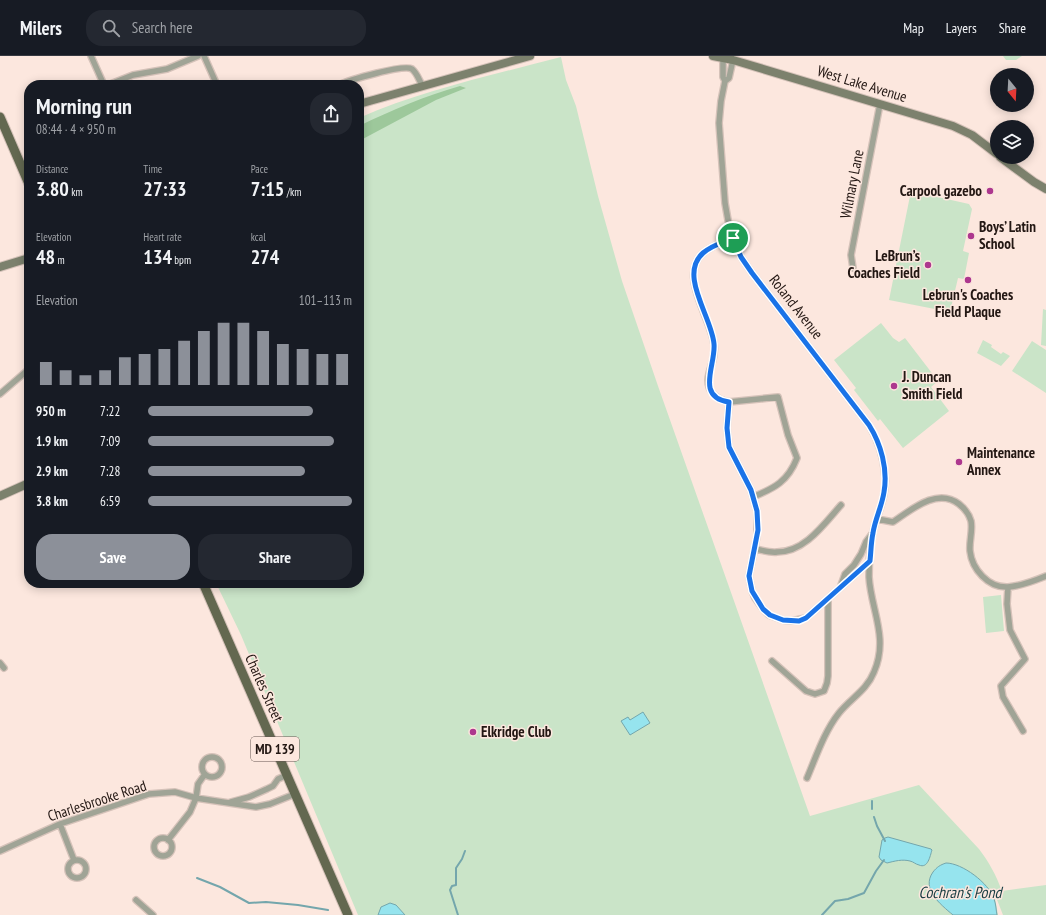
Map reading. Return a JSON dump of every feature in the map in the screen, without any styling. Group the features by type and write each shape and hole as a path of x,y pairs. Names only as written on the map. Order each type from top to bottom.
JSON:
{"main road":[{"path":"0,117 24,161"},
{"name":"Charles Street","path":"205,588 348,915"}],"street":[{"path":"91,56 102,80"},
{"path":"120,80 133,75 167,69 198,56"},
{"path":"204,56 215,80"},
{"path":"364,102 505,59 530,56"},
{"name":"West Lake Avenue","path":"713,56 733,58 953,126 972,135 990,149"},
{"name":"Roland Avenue","path":"723,57 723,77 725,81 719,123 725,203 733,238 741,257 752,273 862,415 873,432 882,454 886,478 884,493 872,534"},
{"name":"Roland Avenue","path":"725,81 729,78 733,58"},
{"path":"356,80 407,67 412,69 417,75 422,85"},
{"name":"Wilmary Lane","path":"853,268 850,255 880,104"},
{"path":"1010,164 1046,189"},
{"path":"733,238 709,248 697,260 694,268 694,282 713,334 714,360 709,376 709,385 713,394 722,401 729,402 778,397 788,435 797,458 788,476 770,490 753,498"},
{"path":"0,267 24,260"},
{"path":"0,394 24,373"},
{"path":"729,402 727,428 729,447 753,498 758,523 750,583 755,598 763,609 770,615 783,620 799,621 812,614 870,561"},
{"path":"0,496 24,485"},
{"path":"877,519 893,522 923,502 932,499 948,499 956,502 962,507 970,519 972,528 970,550 972,561 978,572 991,583 998,586 1008,587 1029,583 1046,576"},
{"path":"755,549 777,552 794,549 812,537 841,505"},
{"path":"807,778 832,723 839,713 868,683 877,664 880,636 869,577 872,534"},
{"path":"840,588 845,574 854,565 872,534"},
{"path":"1008,587 1007,604 1010,630 1025,659 1001,686 1003,697 1023,731"},
{"path":"772,661 806,691 815,694 824,690 828,676 828,600"},
{"path":"168,840 186,818 196,798 198,784 205,774"},
{"name":"Charlesbrooke Road","path":"229,803 249,797 267,789 273,786 278,779 287,776"},
{"name":"Charlesbrooke Road","path":"0,851 60,824 149,794 174,792 196,798 256,807 270,804 295,794"},
{"path":"60,824 74,860"},
{"path":"136,900 153,915"}],"green space":[{"path":"1003,56 1022,56 1016,60 1006,60"},
{"name":"Elkridge Club","path":"561,57 566,80 576,106 598,196 622,281 810,816 919,785 979,849 992,869 1002,891 1046,885 1046,915 1003,915 994,892 998,915 358,915 241,635 218,588 364,588 364,116 408,99"},
{"path":"460,86 466,88 436,100 364,138 364,124 434,94"},
{"name":"LeBrun’s Coaches Field","path":"911,191 969,204 972,209 963,251 969,253 964,279 958,278 950,312 889,300"},
{"path":"1043,309 1046,310 1046,346 1041,345"},
{"name":"J. Duncan Smith Field","path":"881,323 893,338 899,342 905,338 938,381 931,387 949,411 903,448 880,419 878,421 854,390 856,388 834,360"},
{"path":"983,340 992,345 991,347 1001,354 1003,352 1010,356 1001,366 977,353"},
{"path":"1032,341 1046,350 1046,393 1012,371"},
{"path":"1001,595 1004,631 986,633 983,597"}],"water":[{"path":"643,712 650,723 630,735 621,721 628,717 630,720"},
{"path":"888,837 931,849 932,850 927,864 922,866 907,860 898,860 887,863 881,860 879,857 882,840"},
{"name":"Cochran's Pond","path":"946,863 960,866 967,870 987,887 995,901 997,915 953,915 938,901 931,890 929,884 930,878 933,872 940,865"},
{"path":"390,903 396,905 405,915 378,915 381,907"}],"waterway":[{"path":"872,801 872,809"},
{"path":"874,817 885,841"},
{"path":"458,915 450,890 452,886 456,885 456,868 465,851"},
{"path":"822,915 835,901 848,899 864,893 884,860"},
{"path":"197,878 220,887 249,903 266,902 328,910"}],"place":[{"name":"Carpool gazebo","path":"990,191"},
{"name":"Boys’ Latin School","path":"971,236"},
{"name":"LeBrun’s Coaches Field","path":"928,265"},
{"name":"Lebrun's Coaches Field Plaque","path":"968,280"},
{"name":"J. Duncan Smith Field","path":"894,386"},
{"name":"Maintenance Annex","path":"959,462"},
{"name":"Elkridge Club","path":"473,732"}],"route":[{"path":"733,238 741,257 752,273 869,425 882,454 884,465 886,478 884,493 872,534 870,561 812,614 799,621 783,620 770,615 758,604 752,591 749,576 758,530 757,511 751,490 729,447 727,418 729,402 722,401 713,394 708,380 714,360 713,334 694,282 694,268 697,260 709,248 733,238"}]}
